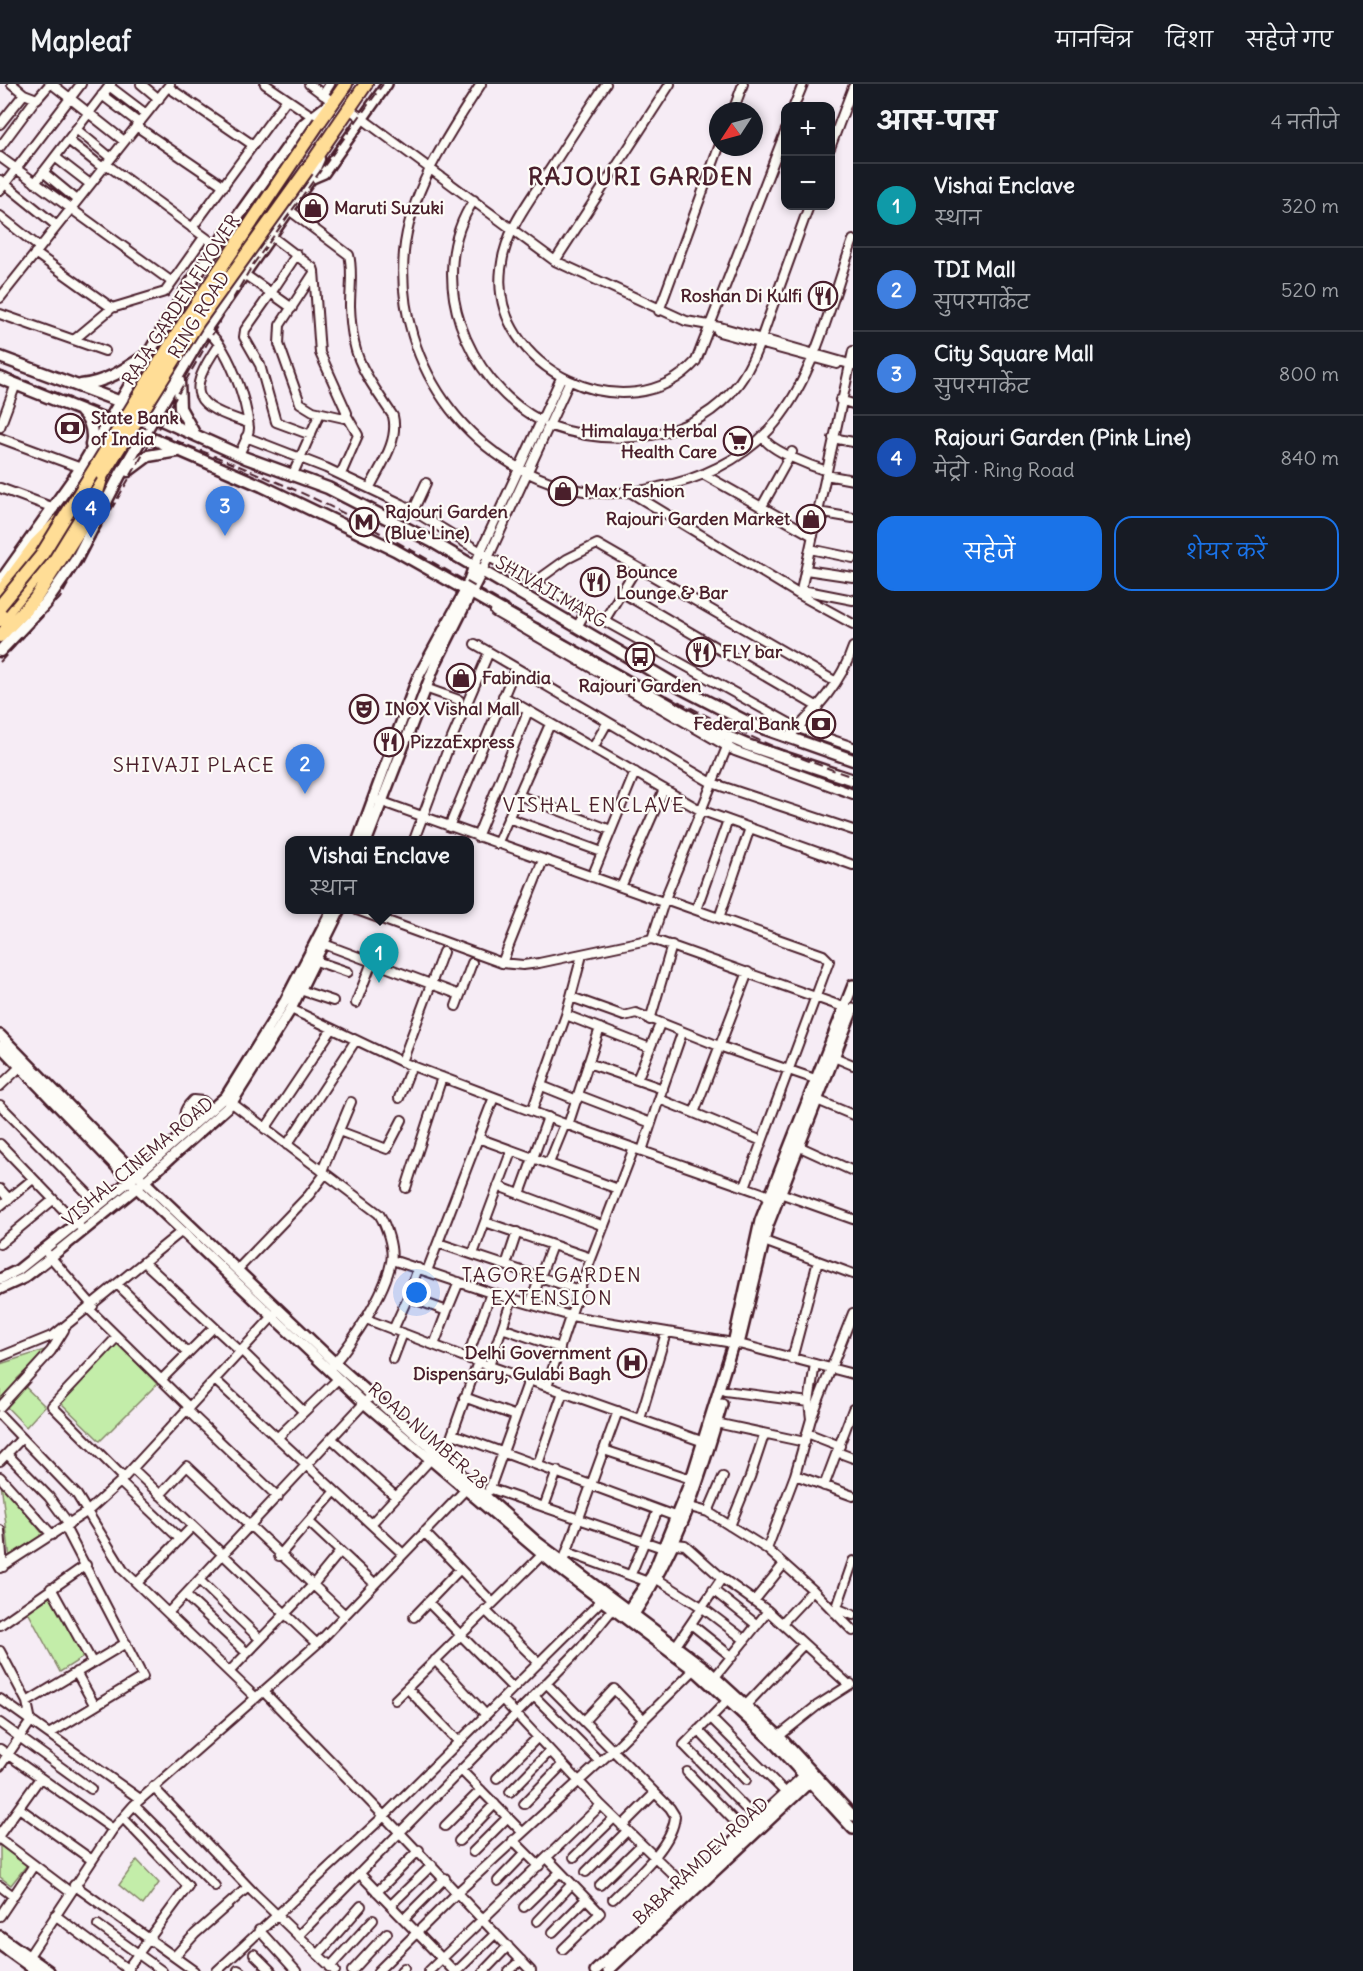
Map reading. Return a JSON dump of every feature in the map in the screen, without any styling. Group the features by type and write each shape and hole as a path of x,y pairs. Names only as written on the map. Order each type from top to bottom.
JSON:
{"main road":[{"name":"RAJA GARDEN FLYOVER","path":"0,606 41,556 189,315 328,98 346,84"},
{"name":"RAJA GARDEN FLYOVER","path":"0,620 48,562 198,322 309,175 324,144 366,84"},
{"name":"RING ROAD","path":"0,582 81,468 173,310 217,246 316,119"},
{"name":"RING ROAD","path":"0,651 45,604 76,560 117,482 180,378 205,330 289,210 309,175"},
{"path":"173,310 173,321 181,333 193,336 205,330"},
{"path":"78,385 98,383 112,378 150,353"},
{"name":"SHIVAJI MARG","path":"0,357 121,402 239,455 328,488 474,566 681,688 751,724 853,760"},
{"path":"0,378 182,451 395,550 728,742 853,780"},
{"path":"180,378 178,395 180,408 195,435"},
{"path":"80,409 90,422 93,437 89,454"},
{"path":"117,482 135,464 148,456 182,451"},
{"path":"0,636 35,599 92,510 102,475"},
{"path":"0,593 36,544 69,512"}],"street":[{"path":"12,84 35,100"},
{"path":"0,147 35,100 51,84 124,141"},
{"path":"57,226 2,185 81,84"},
{"path":"141,84 159,99"},
{"path":"265,84 316,119"},
{"path":"309,84 328,98 330,84"},
{"path":"309,175 322,176 387,84"},
{"path":"481,84 431,168 408,230 404,252 405,294 414,341 433,385 464,426 494,454 545,482 592,492 630,492 672,485 703,474 735,457 763,437 789,404 812,355 853,240"},
{"path":"606,84 511,228 501,270 500,288 505,306 527,350 565,380 608,392 634,392 660,387 674,380 696,361 713,327 781,143"},
{"path":"555,261 670,84"},
{"path":"736,102 743,84"},
{"path":"796,102 803,84"},
{"path":"35,183 110,85 146,114"},
{"path":"2,292 169,86 253,145"},
{"path":"835,137 853,87"},
{"path":"0,124 24,94"},
{"path":"102,95 138,125 224,186"},
{"path":"192,228 287,99"},
{"path":"348,108 555,261 659,311 686,321 841,365 849,364"},
{"path":"76,129 106,163"},
{"path":"68,140 106,163 217,246"},
{"path":"659,311 716,156"},
{"path":"0,157 172,282"},
{"path":"55,157 90,184"},
{"path":"43,172 78,200"},
{"path":"474,200 458,236 451,266 452,289 466,340 494,385 512,403 544,423 581,436 604,439 633,439 680,428 722,402 739,382 760,341 809,210"},
{"path":"289,210 349,255 352,333 358,360 363,373 395,422 392,443 370,487"},
{"path":"0,217 37,250 112,308"},
{"path":"271,236 311,265 314,273 320,353 347,416 358,435 341,474"},
{"path":"75,339 112,308 162,294 204,237"},
{"path":"297,254 245,330 244,337 260,365 276,422 311,435"},
{"path":"314,273 280,325 279,344 297,399 305,407 320,413 344,418 347,416"},
{"path":"244,274 292,309"},
{"path":"0,314 105,351"},
{"path":"205,330 219,344 234,374 248,423 246,437 239,455"},
{"path":"219,344 202,369 197,389 200,397 215,411 248,423"},
{"path":"801,593 840,400 853,351"},
{"path":"413,703 425,688 468,593 477,550 565,380"},
{"path":"0,427 16,384"},
{"path":"840,400 853,404"},
{"path":"293,474 320,413"},
{"path":"474,566 489,557 526,473 544,423"},
{"path":"246,437 370,487 489,557 798,728 853,747"},
{"path":"763,437 766,443 825,472 853,480"},
{"path":"0,438 81,468"},
{"path":"833,438 853,442"},
{"path":"761,508 791,454"},
{"path":"703,474 813,536"},
{"path":"413,511 426,483"},
{"path":"0,488 54,508"},
{"path":"630,492 853,624"},
{"path":"818,512 853,518"},
{"path":"535,582 567,560 597,544 836,682"},
{"path":"810,549 853,558"},
{"path":"604,621 638,567"},
{"path":"806,570 853,577"},
{"path":"621,592 818,708"},
{"path":"368,836 378,801 413,703 422,668 468,593"},
{"path":"801,593 853,600"},
{"path":"578,627 586,611"},
{"path":"476,644 712,783 853,830"},
{"path":"789,737 818,708 836,682 853,647"},
{"path":"416,836 452,738 489,652"},
{"path":"449,827 515,669"},
{"path":"425,688 459,700"},
{"path":"503,696 700,810 853,865"},
{"path":"477,837 528,711"},
{"path":"593,748 607,723"},
{"path":"496,844 550,724"},
{"path":"652,939 664,900 728,742 758,761 853,794"},
{"path":"592,877 635,772"},
{"path":"621,887 664,789"},
{"path":"518,795 610,830"},
{"path":"378,801 496,844 823,955 830,964 787,1071 745,1187"},
{"path":"360,836 378,801"},
{"path":"508,818 602,852"},
{"path":"696,910 728,820"},
{"path":"719,918 750,828"},
{"path":"502,963 543,860"},
{"name":"VISHAL CINEMA ROAD","path":"0,1279 47,1253 137,1181 228,1100 291,1009 316,961 330,914"},
{"name":"VISHAL CINEMA ROAD","path":"80,1227 99,1205 137,1181 212,1109 228,1100 337,914"},
{"path":"370,914 502,963 523,965 582,955 652,939 850,1010"},
{"path":"382,919 384,914"},
{"path":"650,1020 672,945"},
{"path":"319,947 372,962 460,995"},
{"path":"402,1062 443,952"},
{"path":"532,1111 566,1016 582,955"},
{"path":"316,961 348,972"},
{"path":"356,1003 372,962"},
{"path":"456,1006 472,963"},
{"path":"694,1113 748,972"},
{"path":"652,1580 691,1479 736,1344 760,1221 798,1146 834,1057 850,1010 853,985"},
{"path":"300,990 333,1001"},
{"path":"571,997 624,1016 636,1013 682,1033 787,1071 816,1079"},
{"path":"291,1009 402,1062 566,1124 745,1187 775,1194 853,1219"},
{"path":"628,1617 675,1544 690,1507 725,1391 775,1194 816,1079 850,1010"},
{"path":"566,1016 650,1048"},
{"path":"637,1080 660,1024"},
{"path":"549,1163 578,1098 600,1028"},
{"path":"265,1129 332,1029"},
{"path":"547,1386 591,1258 618,1189 651,1123 682,1033"},
{"name":"ROAD NUMBER 28","path":"0,1035 182,1231 332,1367 371,1395 542,1555 612,1610 628,1617 675,1647 728,1700 853,1816"},
{"path":"287,1145 356,1040"},
{"name":"ROAD NUMBER 28","path":"0,1046 137,1181 237,1270 276,1314"},
{"path":"834,1057 853,1065"},
{"path":"588,1063 663,1089"},
{"path":"399,1098 412,1065"},
{"path":"0,1086 21,1066"},
{"path":"406,1188 442,1077"},
{"path":"542,1086 651,1123"},
{"path":"428,1271 494,1097"},
{"path":"659,1099 762,1141"},
{"path":"191,1128 183,1117 183,1112 193,1100 203,1101 212,1109"},
{"path":"228,1100 379,1214 385,1224 392,1260 366,1319 332,1367"},
{"path":"817,1100 853,1115"},
{"path":"237,1270 309,1195 323,1173 351,1102"},
{"path":"0,1105 99,1205"},
{"path":"520,1194 548,1117"},
{"path":"339,1131 387,1149 402,1120"},
{"path":"478,1138 511,1152 549,1163 618,1189"},
{"path":"0,1144 80,1227"},
{"path":"798,1146 853,1170"},
{"path":"473,1254 511,1152"},
{"path":"0,1206 33,1179"},
{"path":"498,1186 604,1226"},
{"path":"0,1189 9,1199"},
{"path":"0,1244 53,1200"},
{"path":"485,1222 591,1258"},
{"path":"0,1357 48,1339 65,1328 182,1231"},
{"path":"506,1265 517,1232"},
{"path":"764,1240 853,1274"},
{"path":"438,1243 579,1290"},
{"path":"530,1304 552,1245"},
{"path":"47,1253 117,1337 278,1497"},
{"name":"VISHAL CINEMA ROAD","path":"0,1289 24,1278 47,1253"},
{"path":"392,1260 571,1316 736,1344 853,1374"},
{"path":"792,1359 818,1261"},
{"path":"145,1263 304,1412"},
{"path":"393,1330 408,1298 418,1268"},
{"path":"434,1346 459,1282"},
{"path":"118,1285 188,1353"},
{"path":"467,1358 492,1293"},
{"path":"408,1298 447,1311"},
{"path":"489,1366 512,1299"},
{"path":"766,1549 795,1475 811,1419 853,1313"},
{"path":"2,1568 88,1511 122,1480 276,1314"},
{"path":"366,1319 434,1346 704,1442"},
{"path":"161,1380 214,1327"},
{"path":"0,1407 51,1351 65,1328"},
{"path":"502,1328 560,1348"},
{"path":"640,1419 666,1333"},
{"path":"393,1359 403,1334"},
{"path":"117,1337 52,1406 180,1539"},
{"path":"443,1460 478,1362"},
{"path":"811,1419 809,1402 815,1364"},
{"name":"ROAD NUMBER 28","path":"332,1367 338,1379 430,1460 488,1498 628,1617 697,1667 715,1677 779,1736 853,1829"},
{"path":"277,1438 338,1379"},
{"path":"215,1380 402,1553"},
{"path":"488,1498 489,1488 529,1380"},
{"path":"725,1391 809,1402"},
{"path":"538,1464 564,1392"},
{"path":"168,1613 308,1466 371,1395"},
{"path":"464,1397 516,1416"},
{"path":"563,1562 618,1411"},
{"path":"824,1486 852,1414"},
{"path":"0,1415 88,1511 116,1561 256,1698"},
{"path":"716,1423 764,1435 806,1438 838,1449 853,1458"},
{"path":"453,1434 677,1517"},
{"path":"730,1526 750,1478 764,1435"},
{"path":"0,1461 22,1438"},
{"path":"332,1439 396,1497"},
{"path":"604,1450 691,1479"},
{"path":"7,1454 49,1497 67,1526 143,1677 49,1734"},
{"path":"371,1524 430,1460"},
{"path":"160,1495 187,1466 279,1556 345,1615"},
{"path":"133,1469 317,1644"},
{"path":"544,1507 557,1472"},
{"path":"795,1475 853,1496"},
{"path":"0,1477 52,1535"},
{"path":"708,1512 723,1478"},
{"path":"26,1960 113,1829 137,1802 317,1644 402,1553 468,1487"},
{"path":"489,1488 663,1548"},
{"path":"279,1556 335,1491"},
{"path":"690,1507 708,1512 766,1549 835,1610 853,1631"},
{"path":"631,1574 658,1510"},
{"path":"309,1522 339,1553 374,1583"},
{"path":"137,1583 192,1527"},
{"path":"0,1530 2,1568"},
{"path":"424,1532 493,1603"},
{"path":"675,1544 685,1545 722,1578 768,1611 851,1683 818,1704 779,1736"},
{"path":"567,1551 652,1580 703,1608 745,1640"},
{"path":"229,1672 312,1586 339,1553"},
{"path":"395,1700 542,1555"},
{"path":"835,1610 850,1578 853,1561"},
{"path":"754,1601 784,1564"},
{"path":"0,1625 86,1565"},
{"path":"414,1617 460,1569"},
{"path":"675,1647 722,1578"},
{"path":"199,1580 260,1639"},
{"path":"51,1588 93,1662"},
{"path":"713,1590 757,1625"},
{"path":"782,1623 813,1590"},
{"path":"185,1595 246,1653"},
{"path":"217,1971 384,1816 601,1601"},
{"path":"428,1602 513,1688"},
{"path":"485,1610 538,1663"},
{"path":"298,1936 534,1696 612,1610"},
{"path":"835,1610 853,1615"},
{"path":"715,1677 768,1611"},
{"path":"691,1624 732,1657"},
{"path":"27,1702 126,1643"},
{"path":"746,1705 804,1644"},
{"path":"0,1651 27,1702 31,1721 0,1766"},
{"path":"435,1660 486,1715"},
{"path":"378,1971 513,1840 613,1750 697,1667"},
{"path":"76,1672 95,1706"},
{"path":"546,1683 675,1816 670,1831 654,1858 613,1899"},
{"path":"407,1688 459,1742"},
{"path":"584,1721 614,1689 644,1720"},
{"path":"264,1692 419,1850 531,1971"},
{"path":"534,1696 600,1762"},
{"path":"0,1699 137,1802 215,1886"},
{"path":"502,1699 601,1805 689,1891"},
{"path":"728,1700 684,1745 756,1819"},
{"path":"711,1718 786,1793"},
{"path":"0,1723 91,1789"},
{"path":"698,1730 746,1780"},
{"path":"497,1778 537,1738"},
{"path":"0,1749 113,1829"},
{"path":"510,1792 550,1751"},
{"path":"524,1804 563,1764"},
{"path":"461,1770 522,1832"},
{"path":"687,1772 744,1831"},
{"path":"595,1971 689,1891 756,1819 810,1776"},
{"name":"BABA RAMDEV ROAD","path":"608,1971 689,1891 762,1825 810,1776"},
{"path":"0,1834 40,1778"},
{"path":"153,1787 248,1887 333,1969 373,1920"},
{"path":"445,1826 481,1790"},
{"path":"586,1872 655,1793"},
{"path":"459,1841 495,1804"},
{"path":"429,1971 601,1805"},
{"path":"19,1808 92,1860"},
{"path":"472,1852 508,1817"},
{"path":"55,1915 128,1970 188,1886 123,1818"},
{"path":"574,1857 614,1818"},
{"path":"0,1839 34,1865 149,1938 194,1971"},
{"path":"513,1840 539,1866"},
{"path":"600,1885 641,1845"},
{"path":"377,1892 419,1850"},
{"path":"498,1881 525,1852"},
{"path":"547,1858 600,1913 563,1949"},
{"path":"1,1912 34,1865"},
{"path":"391,1905 432,1865"},
{"path":"524,1907 560,1872"},
{"path":"360,1874 456,1971 496,1933"},
{"path":"404,1919 445,1878"},
{"path":"537,1921 572,1884"},
{"path":"0,1886 13,1896"},
{"path":"175,1956 208,1922 248,1887"},
{"path":"553,1932 586,1899"},
{"path":"318,1955 361,1906"},
{"path":"98,1925 162,1971"},
{"path":"259,1930 291,1970"},
{"path":"352,1971 387,1933"},
{"path":"0,1936 36,1971"},
{"path":"0,1945 50,1971"},
{"path":"484,1971 508,1946"},
{"path":"254,1954 271,1971"},
{"path":"509,1971 521,1960"}],"green space":[{"path":"118,1343 157,1384 100,1441 60,1402"},
{"path":"48,1349 17,1379 45,1406 26,1427 0,1400 0,1364"},
{"path":"1,1483 43,1534 10,1559"},
{"path":"49,1594 85,1656 60,1672 28,1612"},
{"path":"0,1845 27,1865 11,1885 0,1877"},
{"path":"137,1860 159,1883 143,1905 119,1885"}],"railway":[{"path":"0,662 60,598 252,266 383,84"},
{"path":"0,371 283,484 324,503 424,557 664,694 788,753 853,777"}],"place":[{"name":"Maruti Suzuki","path":"313,208"},
{"name":"Roshan Di Kulfi","path":"823,296"},
{"name":"State Bank of India","path":"70,428"},
{"name":"Himalaya Herbal Health Care","path":"738,441"},
{"name":"Max Fashion","path":"563,491"},
{"name":"Rajouri Garden Market","path":"811,519"},
{"name":"Rajouri Garden (Blue Line)","path":"364,522"},
{"name":"City Square Mall","path":"225,536"},
{"name":"Rajouri Garden (Pink Line)","path":"91,538"},
{"name":"Bounce Lounge & Bar","path":"595,582"},
{"name":"FLY bar","path":"701,652"},
{"name":"Rajouri Garden","path":"640,657"},
{"name":"Fabindia","path":"461,678"},
{"name":"INOX Vishal Mall","path":"364,709"},
{"name":"Federal Bank","path":"821,724"},
{"name":"PizzaExpress","path":"389,742"},
{"name":"TDI Mall","path":"305,794"},
{"name":"Vishai Enclave","path":"379,983"},
{"name":"Delhi Government Dispensary, Gulabi Bagh","path":"632,1363"}],"district":[{"name":"RAJOURI GARDEN","path":"641,177"},
{"name":"SHIVAJI PLACE","path":"194,765"},
{"name":"VISHAL ENCLAVE","path":"594,805"},
{"name":"TAGORE GARDEN EXTENSION","path":"552,1286"}]}
